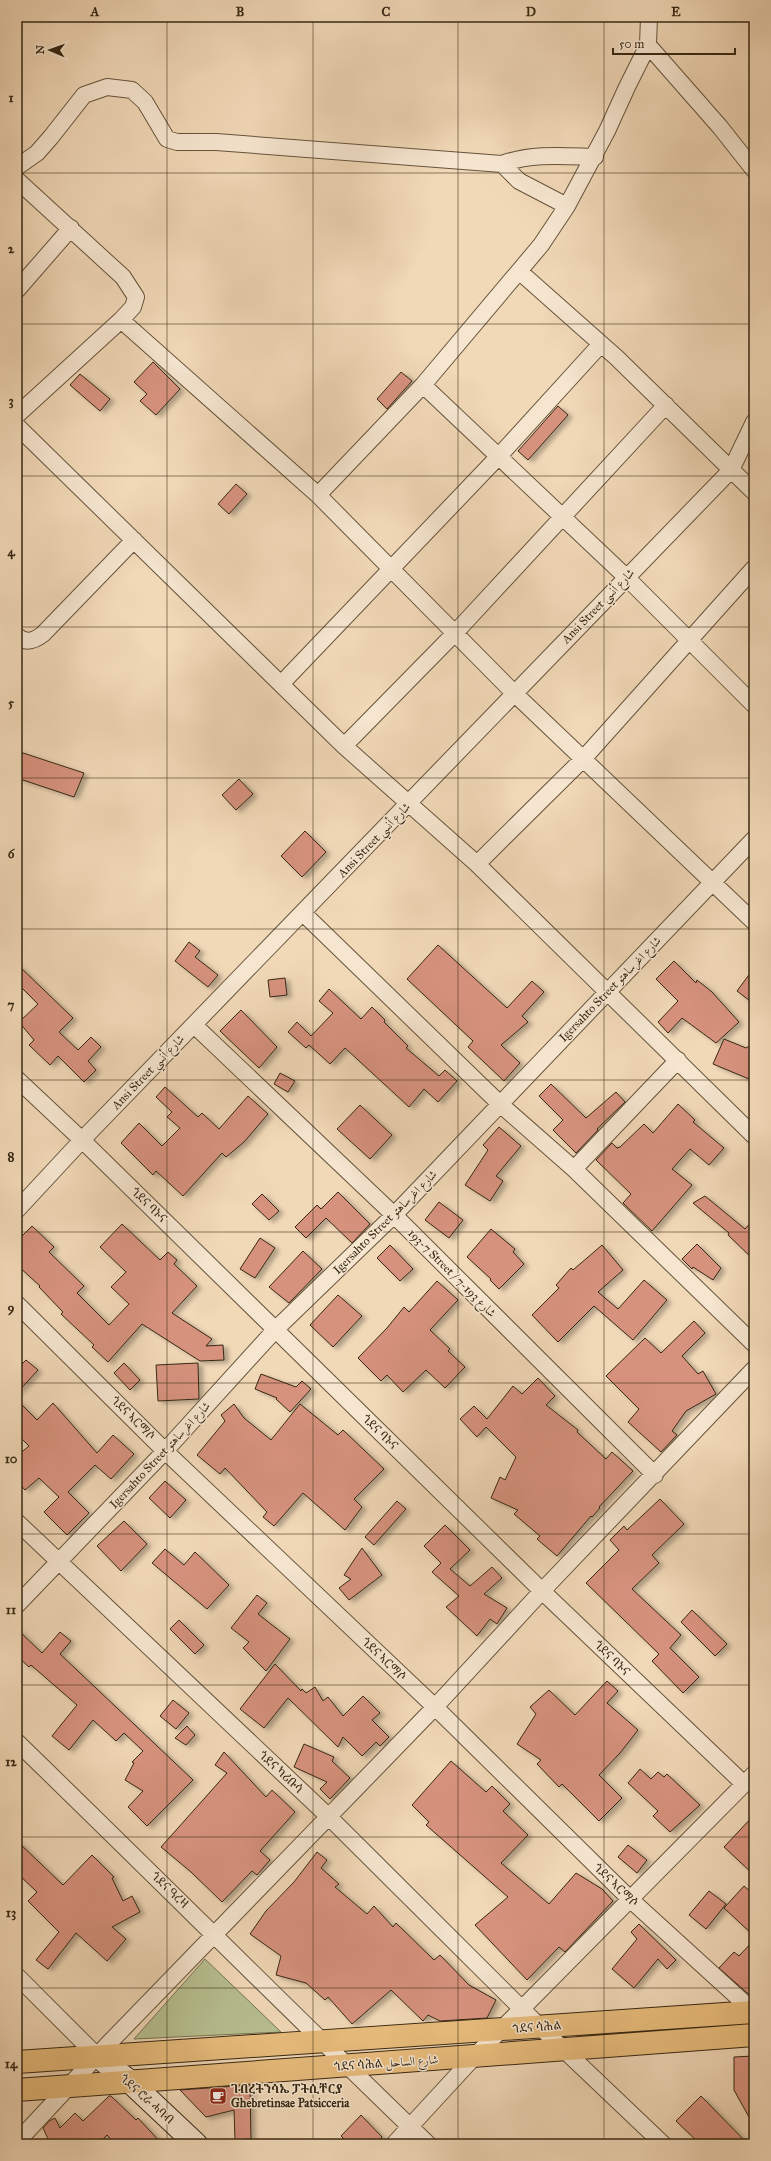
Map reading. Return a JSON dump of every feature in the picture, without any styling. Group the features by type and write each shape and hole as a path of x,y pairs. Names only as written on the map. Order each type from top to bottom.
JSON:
{"highway":[{"name":"ጎደና ሳሕል","path":"320,2040 502,2030 754,2012"},
{"name":"ጎደና ሳሕል شارع الساحل","path":"17,2090 128,2080 345,2066 754,2035"},
{"path":"17,2062 320,2040"}],"street":[{"path":"318,495 423,385 520,272 541,245 567,206 595,157 648,45 649,17"},
{"path":"648,45 720,127 754,170"},
{"path":"17,167 36,153 51,137 84,95 107,86 132,90 145,102 167,139 177,142 216,142 502,164 517,158 534,156 595,157"},
{"path":"502,164 519,180 567,206"},
{"path":"17,180 123,276 136,297 133,307 121,320 17,416"},
{"path":"17,290 71,228"},
{"path":"520,272 666,404 754,492"},
{"path":"121,320 318,495 514,693 584,758 754,922"},
{"path":"281,684 499,456 601,344"},
{"path":"423,385 626,576 754,705"},
{"path":"344,746 454,633 666,404"},
{"name":"Ansi Street شارع أنسي","path":"17,1210 82,1140 303,913 626,576 731,470 754,422"},
{"path":"17,426 344,746 410,802 477,864 754,1136"},
{"path":"17,636 21,640 28,642 35,640 43,634 134,540"},
{"path":"477,864 584,758 754,568"},
{"name":"Igersahto Street شارع اغرساهتو","path":"17,1605 165,1451 276,1329 394,1215 754,839"},
{"path":"303,913 500,1104 574,1169 754,1344"},
{"name":"193-7 Street / شارع 193-7","path":"194,1025 394,1215 655,1475"},
{"path":"574,1169 678,1060"},
{"name":"ጎደና ባኑና","path":"17,1079 82,1140 276,1329 542,1591 749,1779"},
{"name":"ጎደና ኣርማሶ","path":"17,1304 165,1451 435,1707 632,1900 754,2012"},
{"path":"17,2142 97,2056 435,1707 542,1591 655,1475 754,1369"},
{"name":"ጎደና ካሪቡሳ","path":"17,1522 329,1817 522,2010 663,2144"},
{"name":"ጎደና ዓረዛ","path":"17,1742 215,1934 345,2066 428,2144"},
{"path":"394,2144 475,2056 632,1900 749,1779"},
{"path":"17,1976 97,2056"},
{"name":"ጎደና ሮራ ሓባብ","path":"97,2056 128,2080 196,2144"}],"green space":[{"path":"205,1959 281,2032 134,2039"}],"building":[{"path":"153,362 180,389 156,415 140,401 147,394 134,382"},
{"path":"401,372 412,381 387,409 377,399"},
{"path":"80,374 110,399 100,411 70,385"},
{"path":"558,406 568,415 528,460 518,451"},
{"path":"236,484 247,494 229,514 218,504"},
{"path":"17,751 84,773 74,797 17,778"},
{"path":"239,779 253,794 236,810 222,795"},
{"path":"305,831 326,852 302,877 281,856"},
{"path":"189,942 200,951 195,957 218,975 208,987 175,961"},
{"path":"438,945 507,1008 532,981 544,992 522,1016 528,1022 501,1045 520,1063 504,1081 468,1047 473,1041 407,979"},
{"path":"674,961 696,983 697,980 712,992 739,1022 716,1043 682,1018 668,1033 658,1022 678,1001 656,979"},
{"path":"17,964 73,1018 59,1032 78,1050 91,1037 101,1047 88,1061 96,1070 84,1082 58,1056 50,1065 29,1045 34,1040 19,1022 38,1004 17,983"},
{"path":"754,968 754,1004 737,991"},
{"path":"285,978 287,995 270,997 268,980"},
{"path":"329,989 361,1019 372,1007 385,1020 384,1022 408,1046 406,1048 439,1076 445,1070 457,1081 438,1102 424,1089 409,1107 345,1048 330,1064 309,1045 306,1048 288,1032 297,1022 311,1036 333,1013 319,1001"},
{"path":"241,1010 277,1047 259,1068 220,1031"},
{"path":"724,1039 746,1048 754,1043 754,1081 713,1064"},
{"path":"280,1073 295,1081 288,1092 274,1084"},
{"path":"551,1084 586,1118 616,1092 625,1102 597,1129 598,1130 576,1153 553,1130 563,1120 539,1096"},
{"path":"165,1087 198,1117 202,1113 219,1129 248,1096 268,1114 244,1142 226,1157 222,1153 183,1196 156,1171 153,1175 121,1143 139,1123 162,1146 180,1128 167,1117 172,1112 156,1097"},
{"path":"678,1104 695,1120 693,1122 724,1148 709,1165 690,1149 672,1169 692,1185 652,1231 623,1203 631,1194 596,1160 612,1143 617,1148 620,1147 644,1124 653,1133"},
{"path":"360,1105 392,1135 370,1159 337,1129"},
{"path":"499,1127 521,1146 496,1176 503,1181 490,1201 465,1185 488,1150 483,1145"},
{"path":"338,1192 370,1224 352,1243 326,1218 306,1238 295,1227 317,1205 321,1209"},
{"path":"262,1194 279,1211 269,1220 252,1204"},
{"path":"705,1196 745,1229 754,1219 754,1260 728,1235 729,1233 693,1203"},
{"path":"439,1202 463,1220 449,1238 425,1220"},
{"path":"122,1224 160,1260 168,1252 177,1260 174,1264 197,1286 172,1313 212,1339 206,1346 223,1345 224,1360 200,1361 142,1324 108,1362 92,1347 94,1345 61,1314 63,1312 39,1287 40,1286 17,1265 17,1241 32,1226 54,1247 49,1252 84,1286 77,1293 109,1325 129,1304 111,1287 126,1272 100,1247"},
{"path":"491,1229 515,1249 513,1252 524,1264 499,1289 490,1280 491,1279 467,1257"},
{"path":"260,1238 275,1248 255,1278 240,1269"},
{"path":"697,1244 721,1268 713,1280 693,1267 692,1269 682,1259"},
{"path":"390,1245 413,1269 400,1281 377,1258"},
{"path":"602,1245 623,1270 598,1292 618,1309 644,1280 667,1300 633,1340 594,1306 558,1342 532,1315 559,1288 556,1285 571,1268 573,1270"},
{"path":"303,1251 322,1269 289,1303 269,1287"},
{"path":"437,1281 458,1300 430,1330 450,1349 448,1351 465,1367 445,1388 426,1370 403,1392 387,1375 381,1381 358,1358 387,1328 404,1307 409,1312"},
{"path":"338,1295 362,1316 333,1347 310,1325"},
{"path":"694,1321 705,1333 682,1356 698,1374 703,1371 716,1394 686,1411 672,1431 677,1435 661,1452 628,1422 639,1409 606,1376 645,1338 661,1353"},
{"path":"26,1360 38,1370 17,1393 17,1369"},
{"path":"124,1363 140,1380 130,1390 114,1373"},
{"path":"198,1363 199,1399 158,1401 156,1365"},
{"path":"261,1374 296,1387 302,1381 311,1389 290,1412 276,1399 277,1398 255,1389"},
{"path":"538,1378 555,1396 546,1405 578,1430 577,1432 606,1459 612,1452 633,1471 599,1507 600,1508 592,1517 591,1516 557,1556 537,1539 540,1536 514,1514 518,1510 491,1498 500,1477 505,1480 516,1457 486,1427 477,1437 460,1419 474,1406 487,1419 513,1386 522,1394"},
{"path":"17,1400 37,1420 53,1403 97,1453 113,1435 134,1454 111,1479 95,1465 68,1492 89,1513 67,1535 44,1512 59,1497 39,1478 25,1490 17,1481 17,1456 29,1446 17,1434"},
{"path":"234,1404 244,1418 271,1440 300,1404 338,1435 343,1430 384,1469 354,1499 362,1507 345,1530 303,1493 274,1526 263,1517 267,1512 225,1468 220,1474 197,1455 225,1421 221,1415"},
{"path":"165,1481 186,1500 170,1518 149,1498"},
{"path":"660,1499 684,1524 652,1555 659,1563 632,1589 681,1635 670,1648 699,1677 683,1693 652,1661 659,1654 586,1583 619,1550 610,1540 624,1526 627,1530"},
{"path":"397,1501 406,1509 374,1545 365,1537"},
{"path":"124,1521 147,1544 121,1571 97,1546"},
{"path":"445,1525 470,1550 450,1569 470,1586 492,1567 502,1578 484,1594 507,1608 497,1624 490,1619 477,1636 446,1607 459,1596 432,1572 441,1563 424,1546"},
{"path":"362,1548 382,1575 349,1600 339,1588 351,1579 344,1575"},
{"path":"165,1549 184,1565 195,1552 229,1585 207,1609 152,1563"},
{"path":"257,1595 267,1603 258,1614 290,1639 266,1671 243,1648 249,1642 231,1628"},
{"path":"692,1610 727,1644 715,1656 681,1622"},
{"path":"179,1620 204,1645 195,1654 170,1629"},
{"path":"17,1629 42,1653 60,1632 71,1641 60,1654 193,1780 147,1826 128,1807 143,1791 125,1780 134,1763 132,1762 143,1751 124,1733 116,1741 93,1720 69,1750 52,1736 77,1705 31,1665 29,1667 17,1656"},
{"path":"275,1664 301,1691 302,1689 306,1693 315,1687 323,1701 328,1697 343,1716 363,1696 380,1713 372,1720 389,1737 380,1746 376,1742 362,1756 343,1737 338,1747 288,1698 264,1728 240,1709"},
{"path":"607,1681 618,1691 607,1703 638,1730 620,1753 599,1775 622,1798 599,1821 562,1784 559,1787 537,1764 541,1760 517,1744 536,1714 530,1707 549,1690 575,1715"},
{"path":"173,1700 189,1713 176,1729 160,1716"},
{"path":"187,1726 195,1735 186,1745 175,1738"},
{"path":"304,1744 334,1757 332,1761 350,1778 330,1799 320,1789 327,1782 294,1767"},
{"path":"224,1752 266,1797 272,1790 295,1812 260,1851 270,1860 257,1875 252,1871 222,1902 191,1872 161,1847 227,1773 215,1765"},
{"path":"451,1761 486,1792 492,1786 510,1804 503,1811 528,1835 501,1863 549,1904 576,1873 602,1889 613,1901 565,1952 559,1947 527,1980 475,1925 508,1897 426,1825 429,1822 412,1805"},
{"path":"640,1769 651,1779 658,1772 664,1777 667,1774 700,1805 670,1832 653,1816 658,1811 628,1783"},
{"path":"754,1815 754,1875 724,1847"},
{"path":"17,1841 63,1885 92,1855 114,1877 112,1878 123,1901 132,1896 140,1912 112,1927 126,1939 107,1961 76,1933 48,1969 36,1960 59,1932 28,1901 37,1892 17,1873"},
{"path":"628,1845 647,1860 637,1873 618,1857"},
{"path":"317,1852 327,1860 321,1868 339,1884 335,1887 367,1914 374,1906 393,1927 396,1923 434,1960 440,1955 469,1985 496,2000 487,2018 440,2021 428,2015 423,2021 391,1990 352,2024 328,1997 325,2000 306,1983 276,1975 281,1956 250,1934 266,1911 294,1882"},
{"path":"744,1886 754,1895 754,1936 724,1908"},
{"path":"709,1891 726,1904 706,1929 689,1915"},
{"path":"639,1924 676,1960 667,1969 658,1959 634,1988 612,1969 637,1939 631,1932"},
{"path":"754,1940 754,1999 719,1968 734,1952 739,1956"},
{"path":"754,2056 754,2126 734,2090 734,2057"},
{"name":"ገብረትንሳኤ ፓትሲቸርያ Ghebretinsae Patsicceria","path":"250,2085 251,2139 235,2140 234,2110 206,2117 180,2090"},
{"path":"109,2096 111,2096 136,2120 138,2118 162,2144 115,2144 107,2135 98,2144 43,2144 48,2139 43,2128 49,2121 55,2118 60,2128 75,2113 83,2121"},
{"path":"701,2096 748,2144 700,2144 676,2121"},
{"path":"361,2115 382,2137 375,2144 349,2144 341,2136"}],"place":[{"name":"ገብረትንሳኤ ፓትሲቸርያ Ghebretinsae Patsicceria","path":"218,2096"}]}
